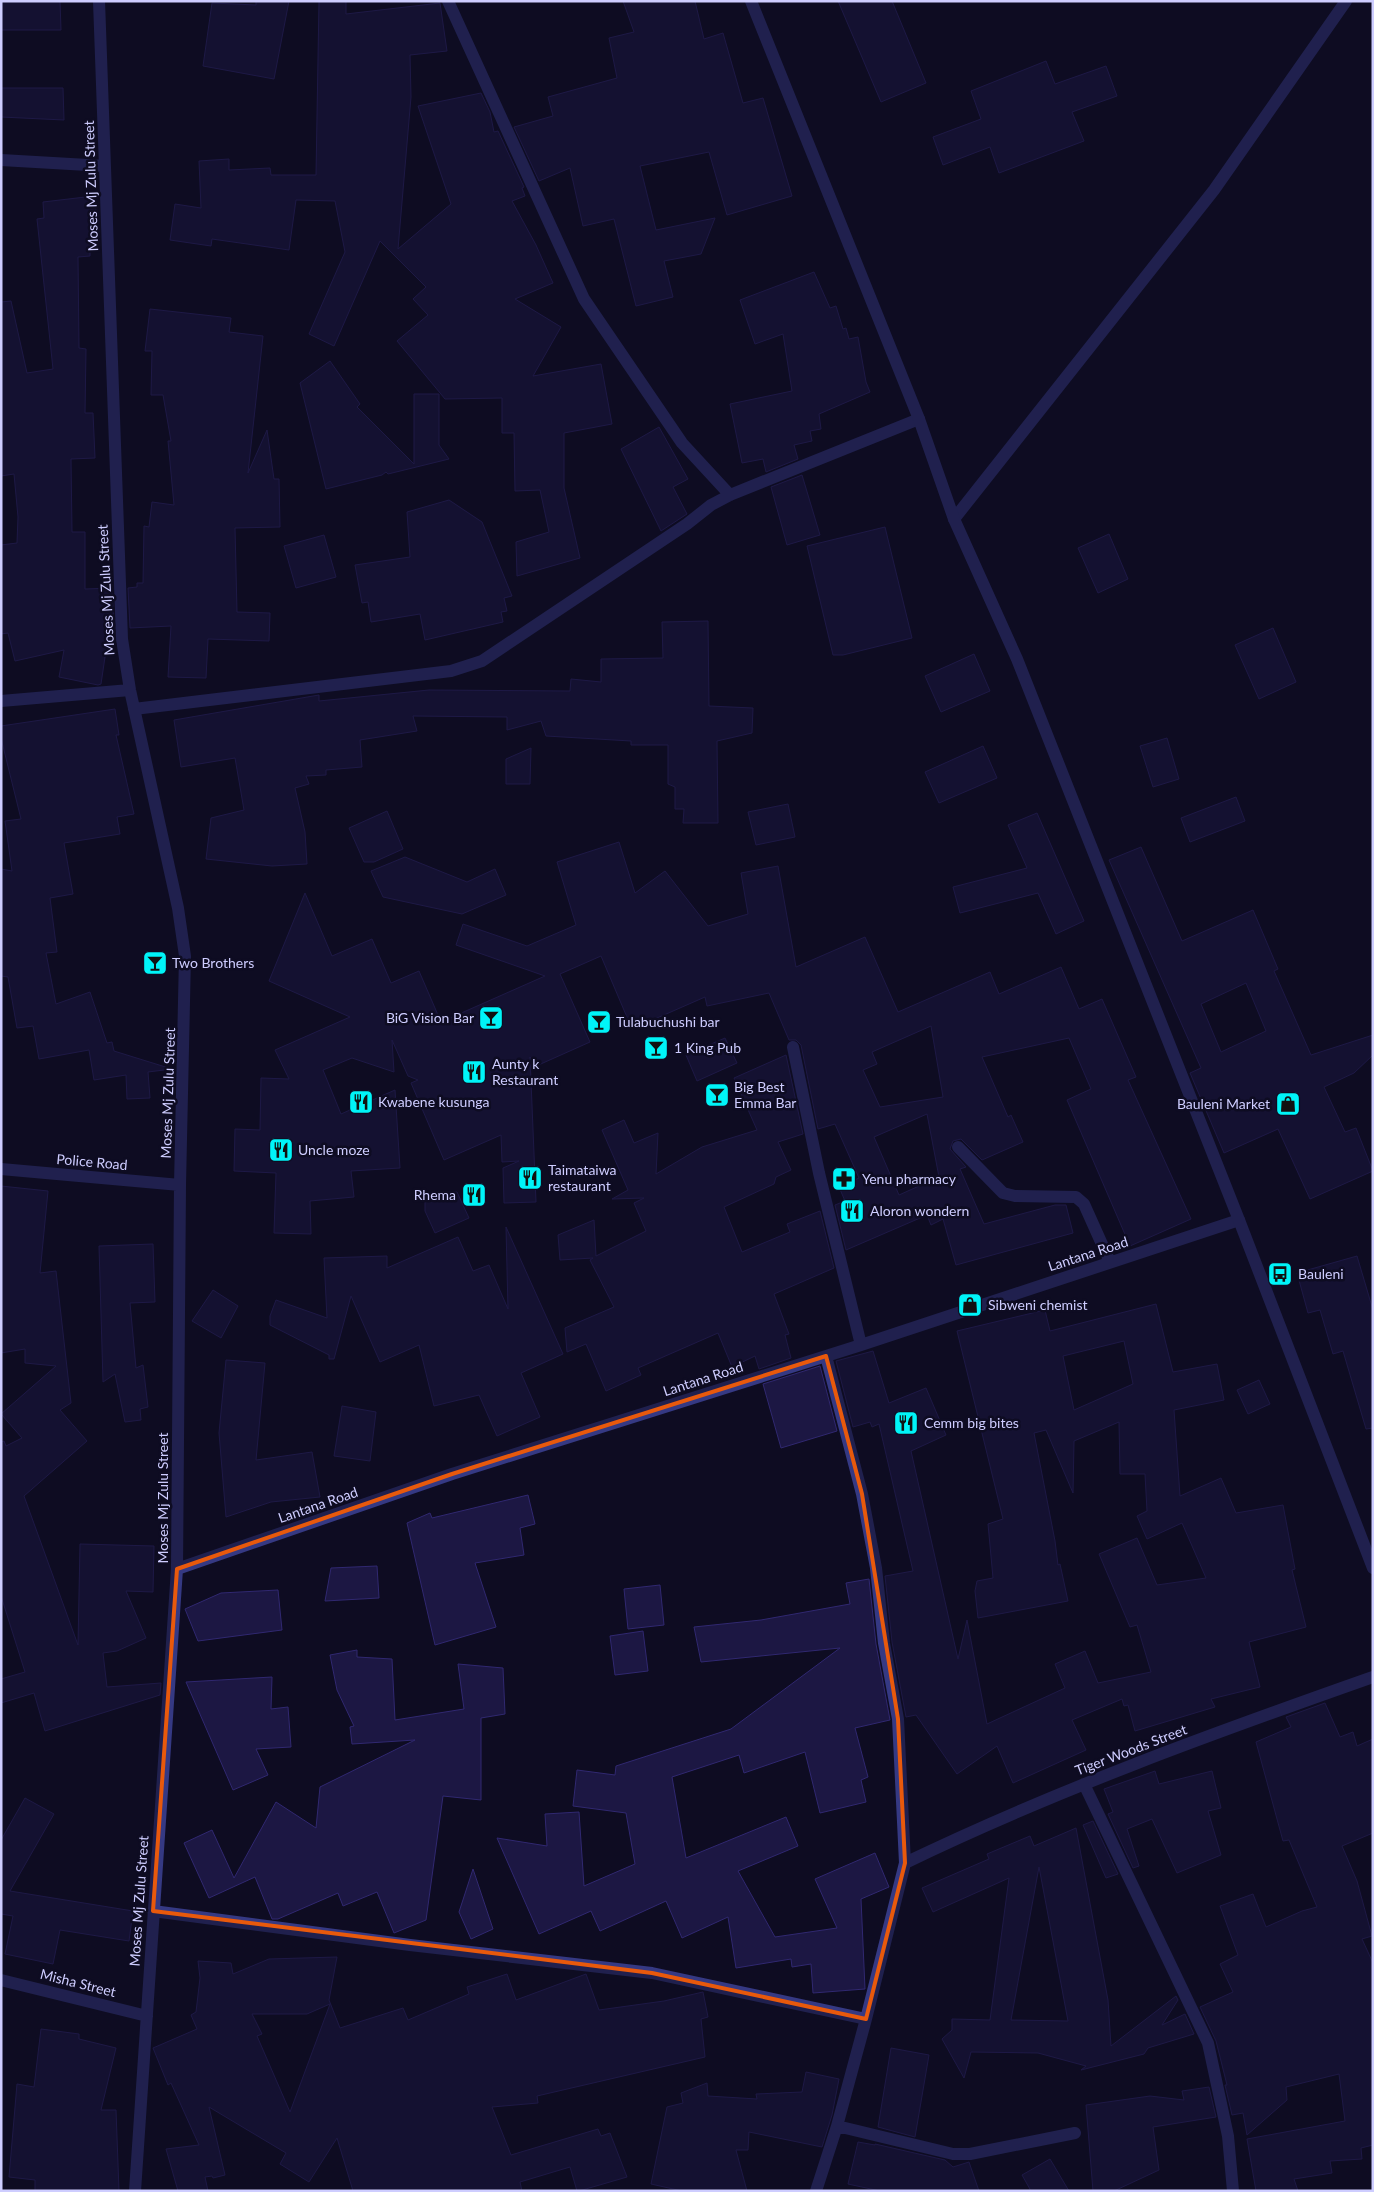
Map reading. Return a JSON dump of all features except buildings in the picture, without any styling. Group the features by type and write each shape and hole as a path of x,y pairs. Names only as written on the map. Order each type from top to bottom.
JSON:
{"street":[{"name":"Moses Mj Zulu Street","path":"100,1 122,639 134,710 178,908 185,956 180,1185 177,1569 135,2191"},
{"path":"448,1 584,299 682,443 730,495"},
{"path":"751,1 919,420 954,519 1021,668 1239,1220 1373,1568"},
{"path":"954,519 1214,190 1346,1"},
{"path":"1,160 106,166"},
{"path":"134,710 450,671 482,661 687,524 711,505 730,495 919,420"},
{"path":"1,701 130,690"},
{"path":"793,1047 819,1173 861,1345"},
{"path":"958,1147 1003,1193 1014,1196 1076,1197 1084,1204 1110,1262"},
{"name":"Police Road","path":"1,1169 180,1185"},
{"name":"Lantana Road","path":"177,1569 452,1474 861,1345 1239,1220"},
{"path":"816,2191 837,2126 905,1863 898,1718 884,1643 876,1568 862,1494 826,1356"},
{"name":"Tiger Woods Street","path":"905,1863 969,1832 1084,1784 1247,1721 1373,1677"},
{"path":"1084,1784 1208,2042 1228,2136 1233,2191"},
{"path":"153,1911 410,1945 652,1973 866,2019"},
{"name":"Misha Street","path":"1,1980 147,2016"},
{"path":"837,2126 953,2154 970,2154 1075,2133"}],"highlighted area":[{"path":"826,1356 862,1494 898,1719 905,1863 866,2019 652,1973 153,1911 177,1569 452,1474"}],"place":[{"name":"Two Brothers","path":"155,963"},
{"name":"BiG Vision Bar","path":"491,1018"},
{"name":"Tulabuchushi bar","path":"599,1022"},
{"name":"1 King Pub","path":"656,1048"},
{"name":"Aunty k Restaurant","path":"474,1072"},
{"name":"Big Best Emma Bar","path":"717,1095"},
{"name":"Kwabene kusunga","path":"361,1102"},
{"name":"Bauleni Market","path":"1288,1104"},
{"name":"Uncle moze","path":"281,1150"},
{"name":"Taimataiwa restaurant","path":"530,1178"},
{"name":"Yenu pharmacy","path":"844,1179"},
{"name":"Rhema","path":"474,1195"},
{"name":"Aloron wondern","path":"852,1211"},
{"name":"Bauleni","path":"1280,1274"},
{"name":"Sibweni chemist","path":"970,1305"},
{"name":"Cemm big bites","path":"906,1423"}]}
